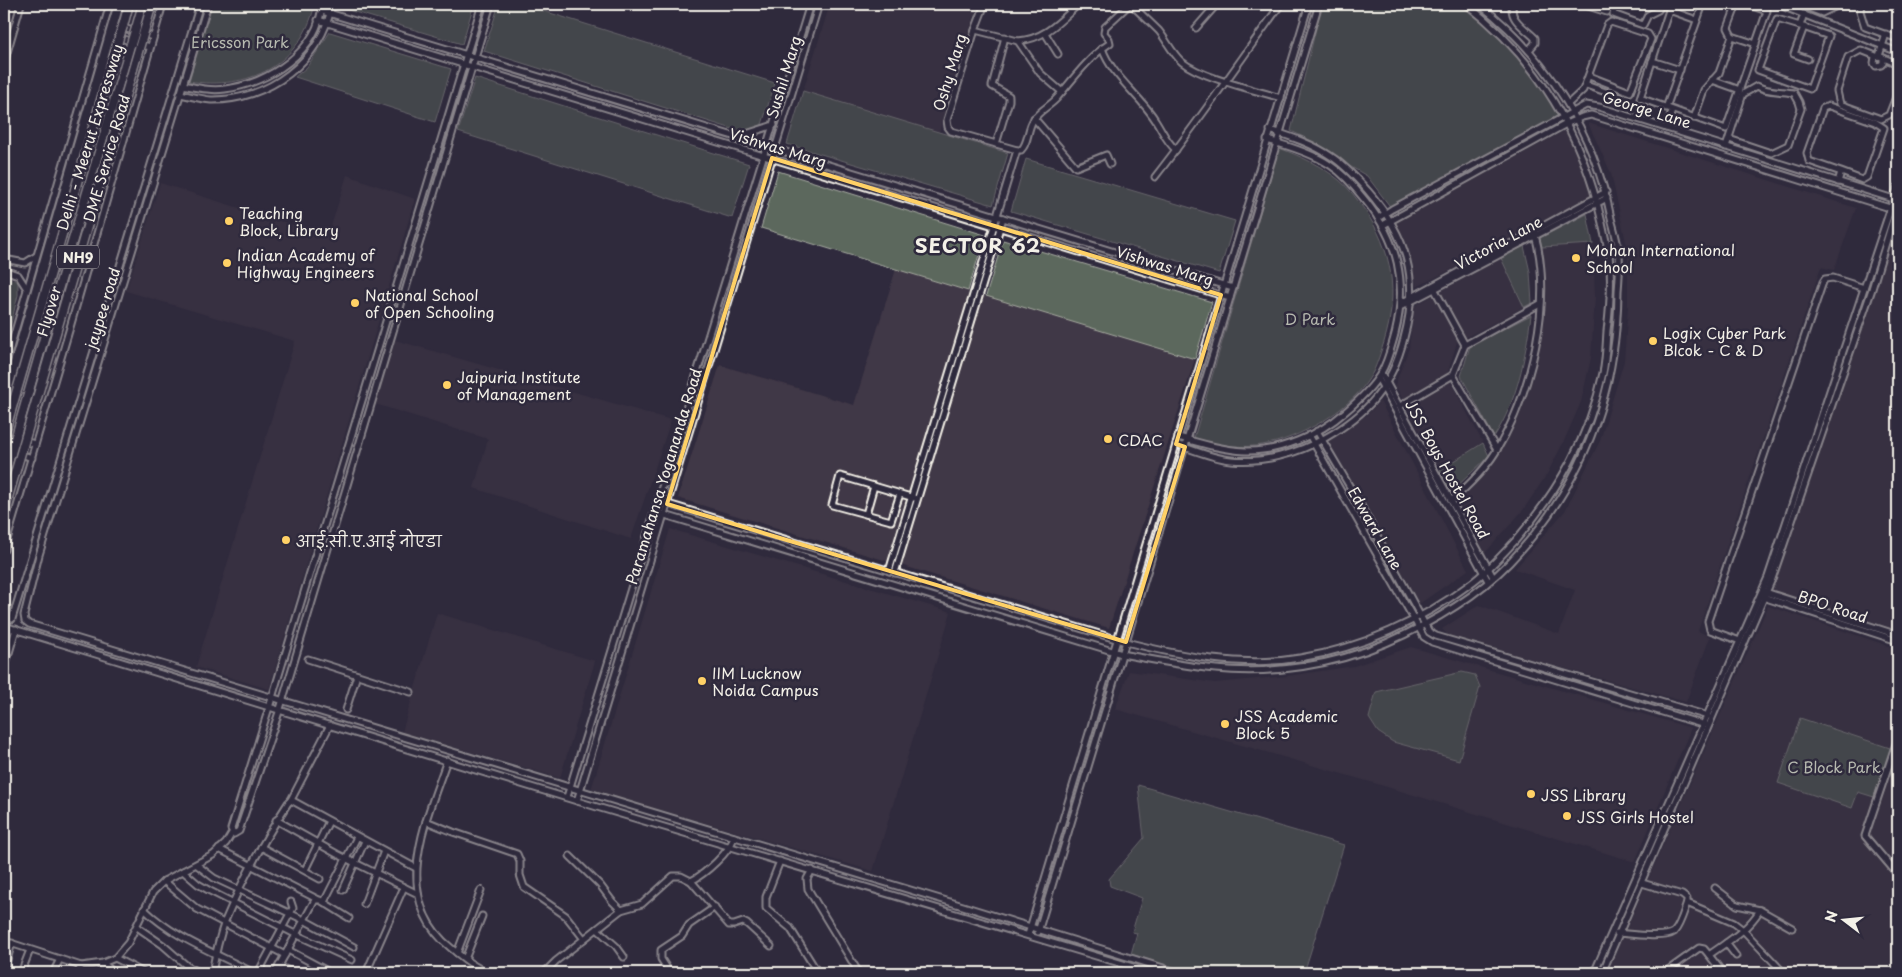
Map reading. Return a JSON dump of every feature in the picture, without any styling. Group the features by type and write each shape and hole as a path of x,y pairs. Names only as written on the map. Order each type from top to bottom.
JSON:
{"highway":[{"path":"4,401 119,4"},
{"name":"Delhi - Meerut Expressway","path":"4,435 129,4"},
{"name":"Delhi - Meerut Expressway","path":"4,479 143,4"},
{"name":"Flyover","path":"4,510 152,4"}],"street":[{"path":"4,63 20,4"},
{"path":"4,369 110,4"},
{"name":"DME Service Road","path":"4,550 163,4"},
{"path":"4,617 12,619 200,4"},
{"name":"jaypee road","path":"208,4 44,539 24,615 25,621 29,624 272,698"},
{"path":"183,85 202,89 223,90 246,86 269,76 301,50 314,32 322,10 322,4"},
{"path":"180,94 209,100 233,98 258,93 280,81 301,64 317,44 327,23 332,4"},
{"path":"232,834 231,829 270,706 482,4"},
{"path":"4,941 81,966 103,963 115,958 128,943 153,892 164,882 197,865 219,849 232,834 237,834 280,709 491,4"},
{"name":"Sushil Marg","path":"764,156 810,4"},
{"name":"Sushil Marg","path":"772,158 819,4"},
{"name":"Oshy Marg","path":"985,4 947,120 948,127 951,131 1017,150"},
{"path":"975,30 1018,41 1026,40 1045,33 1056,26 1079,4"},
{"path":"892,572 937,411 1017,150 1021,150 1024,146 1029,126 1034,118 1055,100 1110,40 1104,33 1105,27 1130,4 1159,32 1171,50 1184,63 1226,81 1281,98"},
{"path":"1196,28 1217,4"},
{"path":"1155,178 1281,4"},
{"path":"1028,935 1309,4"},
{"path":"1037,938 1319,4"},
{"path":"658,501 1126,642 1223,660 1265,661 1300,658 1385,634 1436,608 1473,583 1488,568 1528,525 1557,486 1578,448 1593,409 1603,371 1609,314 1609,254 1588,170 1568,123 1544,84 1517,50 1485,19 1466,4"},
{"path":"655,512 1122,654 1218,670 1264,670 1297,667 1332,660 1384,644 1418,627 1426,627 1509,563 1564,492 1586,452 1601,412 1611,374 1618,316 1619,254 1606,195 1597,166 1577,119 1549,76 1529,50 1479,4"},
{"path":"1513,4 1511,10 1513,18 1536,38 1535,43 1529,50"},
{"path":"1582,4 1607,12 1610,4"},
{"path":"1615,4 1613,14 1643,25 1648,15 1658,10 1662,4"},
{"path":"1666,128 1669,109 1680,70 1703,4"},
{"path":"1737,4 1728,28 1732,36 1756,44"},
{"path":"1697,20 1670,7 1640,98 1726,129 1767,11 1746,4"},
{"path":"1777,4 1898,52"},
{"path":"1800,4 1804,14 1803,27 1794,54 1808,59"},
{"path":"1800,4 1822,13 1840,4"},
{"path":"1814,4 1818,11"},
{"path":"1862,4 1860,11 1865,27 1898,39"},
{"name":"Vishwas Marg","path":"322,10 1233,288"},
{"path":"1776,18 1803,27 1830,36 1810,90 1758,70 1776,18"},
{"name":"Vishwas Marg","path":"318,20 1230,298"},
{"path":"105,22 153,37"},
{"path":"1568,104 1584,90 1607,25 1611,22 1648,34 1651,39 1630,92 1589,76"},
{"path":"102,32 150,47"},
{"path":"1045,33 1058,54"},
{"path":"1880,57 1886,34"},
{"path":"1694,118 1704,90 1719,73 1732,36"},
{"path":"996,144 1009,96 995,88 992,82 1006,37"},
{"path":"1018,41 1040,73 1062,92"},
{"path":"1102,48 1110,64 1156,121 1167,143 1176,150"},
{"path":"1898,64 1861,50 1848,56 1837,91 1840,104 1880,119 1889,115 1898,92"},
{"path":"1652,61 1680,70"},
{"path":"1712,80 1740,90"},
{"path":"1586,85 1620,97"},
{"path":"1726,147 1743,94 1750,89 1757,86 1763,90 1794,93 1800,102 1801,109 1786,147 1771,154 1729,139"},
{"name":"George Lane","path":"1378,218 1586,105 1599,107 1897,201"},
{"path":"1829,106 1875,122 1884,128 1867,177 1862,180 1842,172 1810,160 1807,153 1823,108 1829,106"},
{"name":"George Lane","path":"1383,225 1568,123 1591,115 1893,209"},
{"path":"1034,118 1076,167 1106,155 1110,164"},
{"path":"737,137 774,125"},
{"path":"1176,444 1210,456 1230,460 1252,460 1275,457 1314,444 1349,423 1384,389 1403,345 1411,299 1407,259 1390,220 1363,186 1341,164 1306,142 1270,130"},
{"path":"1178,437 1230,450 1246,451 1273,448 1309,435 1332,423 1367,391 1379,375 1393,342 1400,305 1400,272 1396,255 1383,225 1345,177 1331,166 1310,154 1267,140"},
{"name":"Paramahansa Yogananda Road","path":"568,798 764,156"},
{"name":"Paramahansa Yogananda Road","path":"577,801 772,158"},
{"path":"1838,182 1842,172"},
{"path":"1594,973 1740,641 1764,594 1864,288 1897,201 1898,186"},
{"name":"Victoria Lane","path":"1400,305 1606,195"},
{"path":"1602,973 1710,727 1764,594 1872,289 1893,209"},
{"path":"136,214 143,217"},
{"path":"914,498 943,413 1003,218"},
{"path":"1452,501 1474,480 1497,450 1511,424 1523,394 1533,360 1540,304 1539,266 1534,233"},
{"name":"Victoria Lane","path":"1411,299 1435,290 1534,233"},
{"path":"4,258 25,263 37,256"},
{"path":"4,270 18,274 27,289"},
{"path":"1740,641 1710,630 1708,621 1823,282 1825,279 1833,278 1864,288"},
{"path":"1435,290 1465,345"},
{"path":"970,301 977,303"},
{"path":"1400,406 1453,375 1465,345 1540,304"},
{"path":"1393,342 1403,345"},
{"path":"957,344 964,346"},
{"name":"JSS Boys Hostel Road","path":"1379,375 1384,389 1440,486 1452,501 1493,576"},
{"name":"JSS Boys Hostel Road","path":"1379,375 1387,384 1400,406 1488,581"},
{"path":"1453,375 1497,450"},
{"path":"937,411 943,413"},
{"name":"Edward Lane","path":"1317,431 1360,504 1426,627"},
{"path":"4,435 36,444"},
{"name":"Edward Lane","path":"1309,435 1418,627 1424,636 1432,642 1703,725"},
{"path":"4,448 32,458"},
{"path":"900,494 891,521 832,505 840,476 914,498"},
{"path":"866,514 874,486"},
{"path":"37,537 44,539"},
{"name":"BPO Road","path":"1764,594 1898,635"},
{"name":"BPO Road","path":"1764,594 1898,641"},
{"path":"4,626 577,801 1153,973"},
{"path":"1426,627 1436,636 1714,717"},
{"path":"4,648 10,628"},
{"path":"4,670 16,630"},
{"path":"308,659 412,692"},
{"path":"346,710 357,675"},
{"path":"272,698 1179,973"},
{"path":"212,973 225,922 240,890 261,846 276,820 291,800 330,724"},
{"path":"1703,725 1710,727"},
{"path":"1898,738 1866,831 1867,839 1898,875"},
{"path":"446,760 420,844 416,868 418,894 431,925 446,944 486,973"},
{"path":"291,800 416,868"},
{"path":"276,820 346,859 418,894"},
{"path":"304,870 329,821"},
{"path":"426,821 517,854 524,887 566,916 584,939"},
{"path":"324,902 357,837"},
{"path":"690,881 700,876 732,846 734,837"},
{"path":"343,890 365,841"},
{"path":"261,846 320,878"},
{"path":"219,849 324,902 349,918"},
{"path":"364,904 384,851"},
{"path":"570,856 600,885 621,910"},
{"path":"780,861 766,897 766,908 790,928 818,973"},
{"path":"197,865 208,874 290,913 354,947"},
{"path":"812,870 807,879 808,889 859,973"},
{"path":"184,871 198,884 282,928 352,960"},
{"path":"544,973 556,961 621,910 642,904 674,876 681,876 690,881 729,925 743,922 771,946"},
{"path":"164,882 197,909 270,947 286,952 332,973"},
{"path":"1612,933 1661,935 1672,933 1676,930 1687,903 1686,897 1642,883"},
{"path":"366,973 404,887"},
{"path":"1715,888 1737,905 1760,910 1792,928"},
{"path":"457,953 481,890"},
{"path":"275,973 314,900 317,899"},
{"path":"258,973 270,947 293,908 291,902"},
{"path":"1687,903 1722,917 1743,930 1781,972"},
{"path":"670,973 660,960 661,950 682,936 689,925 715,907"},
{"path":"144,909 167,928 254,973"},
{"path":"1709,955 1743,930 1760,910"},
{"path":"465,959 482,916"},
{"path":"137,927 163,945 187,966 202,973"},
{"path":"597,929 616,946 624,957"},
{"path":"1726,943 1736,956"},
{"path":"4,970 12,944"},
{"path":"1664,973 1699,948 1704,949 1723,973"},
{"path":"21,973 30,950"},
{"path":"115,958 144,973"},
{"path":"53,973 60,959"},
{"path":"100,973 103,963"},
{"path":"103,963 114,973"},
{"path":"78,973 81,966"},
{"path":"279,966 293,973"}],"highlighted area":[{"path":"772,158 1221,295 1176,444 1185,447 1126,642 667,504"}],"shaded area":[{"path":"830,4 978,4 939,132 803,91"},
{"path":"1588,123 1856,208 1834,270 1821,267 1698,631 1710,637 1686,702 1450,637 1442,629 1479,605 1559,634 1575,590 1515,569 1565,511 1600,441 1624,361 1628,307 1628,251 1611,173"},
{"path":"1570,128 1595,194 1592,200 1416,287 1410,256 1396,222"},
{"path":"347,175 415,199 269,689 196,667 295,341 126,291 160,183 328,236"},
{"path":"1898,204 1898,639 1765,598"},
{"path":"1593,244 1595,297 1591,358 1581,402 1547,474 1523,510 1485,553 1458,505 1491,465 1508,436 1529,384 1539,343 1543,306 1542,247"},
{"path":"1501,258 1524,307 1457,342 1447,375 1483,443 1440,470 1395,385 1409,348 1414,306"},
{"path":"896,269 1195,359 1109,628 678,498 720,365 854,405"},
{"path":"395,340 671,420 631,539 474,488 488,439 375,404"},
{"path":"1380,401 1468,570 1419,604 1326,440 1367,415"},
{"path":"670,529 951,612 873,871 591,790"},
{"path":"1768,606 1898,649 1898,973 1607,973"},
{"path":"437,613 595,661 560,778 402,732"},
{"path":"1411,647 1691,728 1635,862 1374,783 1115,709 1129,671 1215,683 1288,676 1354,666"}],"green space":[{"name":"Ericsson Park","path":"212,4 315,4 308,25 298,43 285,58 269,69 251,77 232,82 189,81"},
{"path":"338,4 474,4 462,44 338,7"},
{"path":"499,4 521,4 775,83 758,137 484,51"},
{"path":"1322,4 1466,4 1512,45 1563,116 1392,209 1367,176 1339,160 1316,143 1291,131"},
{"path":"330,32 451,69 435,122 295,77 307,67"},
{"path":"475,78 749,164 732,218 458,132"},
{"path":"803,91 1008,153 993,205 787,144"},
{"name":"D Park","path":"1279,148 1325,170 1343,183 1374,225 1387,257 1392,289 1389,324 1384,342 1374,370 1356,395 1331,416 1299,434 1284,440 1255,446 1226,445 1194,438"},
{"path":"1026,159 1235,221 1219,273 1011,211"},
{"path":"778,171 985,235 968,291 761,228"},
{"path":"1587,214 1593,244 1542,247 1540,238"},
{"path":"1003,240 1212,302 1195,359 986,296"},
{"path":"1524,246 1530,272 1532,303 1524,307 1501,258"},
{"path":"4,277 18,281 18,295 4,352"},
{"path":"1531,315 1526,347 1515,393 1494,437 1461,376 1470,346"},
{"path":"1483,443 1489,456 1451,492 1440,470"},
{"path":"1462,672 1475,675 1480,687 1459,760 1393,742 1378,732 1369,718 1376,692"},
{"name":"C Block Park","path":"1800,718 1890,748 1874,797 1858,792 1852,808 1778,783"},
{"path":"1138,785 1344,845 1304,973 1194,973 1131,954 1137,933 1132,932 1142,898 1110,886 1109,879 1144,838"}],"place":[{"name":"Teaching Block, Library","path":"229,221"},
{"name":"Mohan International School","path":"1576,258"},
{"name":"Indian Academy of Highway Engineers","path":"227,263"},
{"name":"National School of Open Schooling","path":"355,303"},
{"name":"Logix Cyber Park Blcok - C & D","path":"1653,341"},
{"name":"Jaipuria Institute of Management","path":"447,385"},
{"name":"CDAC","path":"1108,439"},
{"name":"आई.सी.ए.आई नोएडा","path":"286,540"},
{"name":"IIM Lucknow Noida Campus","path":"702,681"},
{"name":"JSS Academic Block 5","path":"1225,724"},
{"name":"JSS Library","path":"1531,794"},
{"name":"JSS Girls Hostel","path":"1567,816"}],"district":[{"name":"SECTOR 62","path":"978,245"}]}
